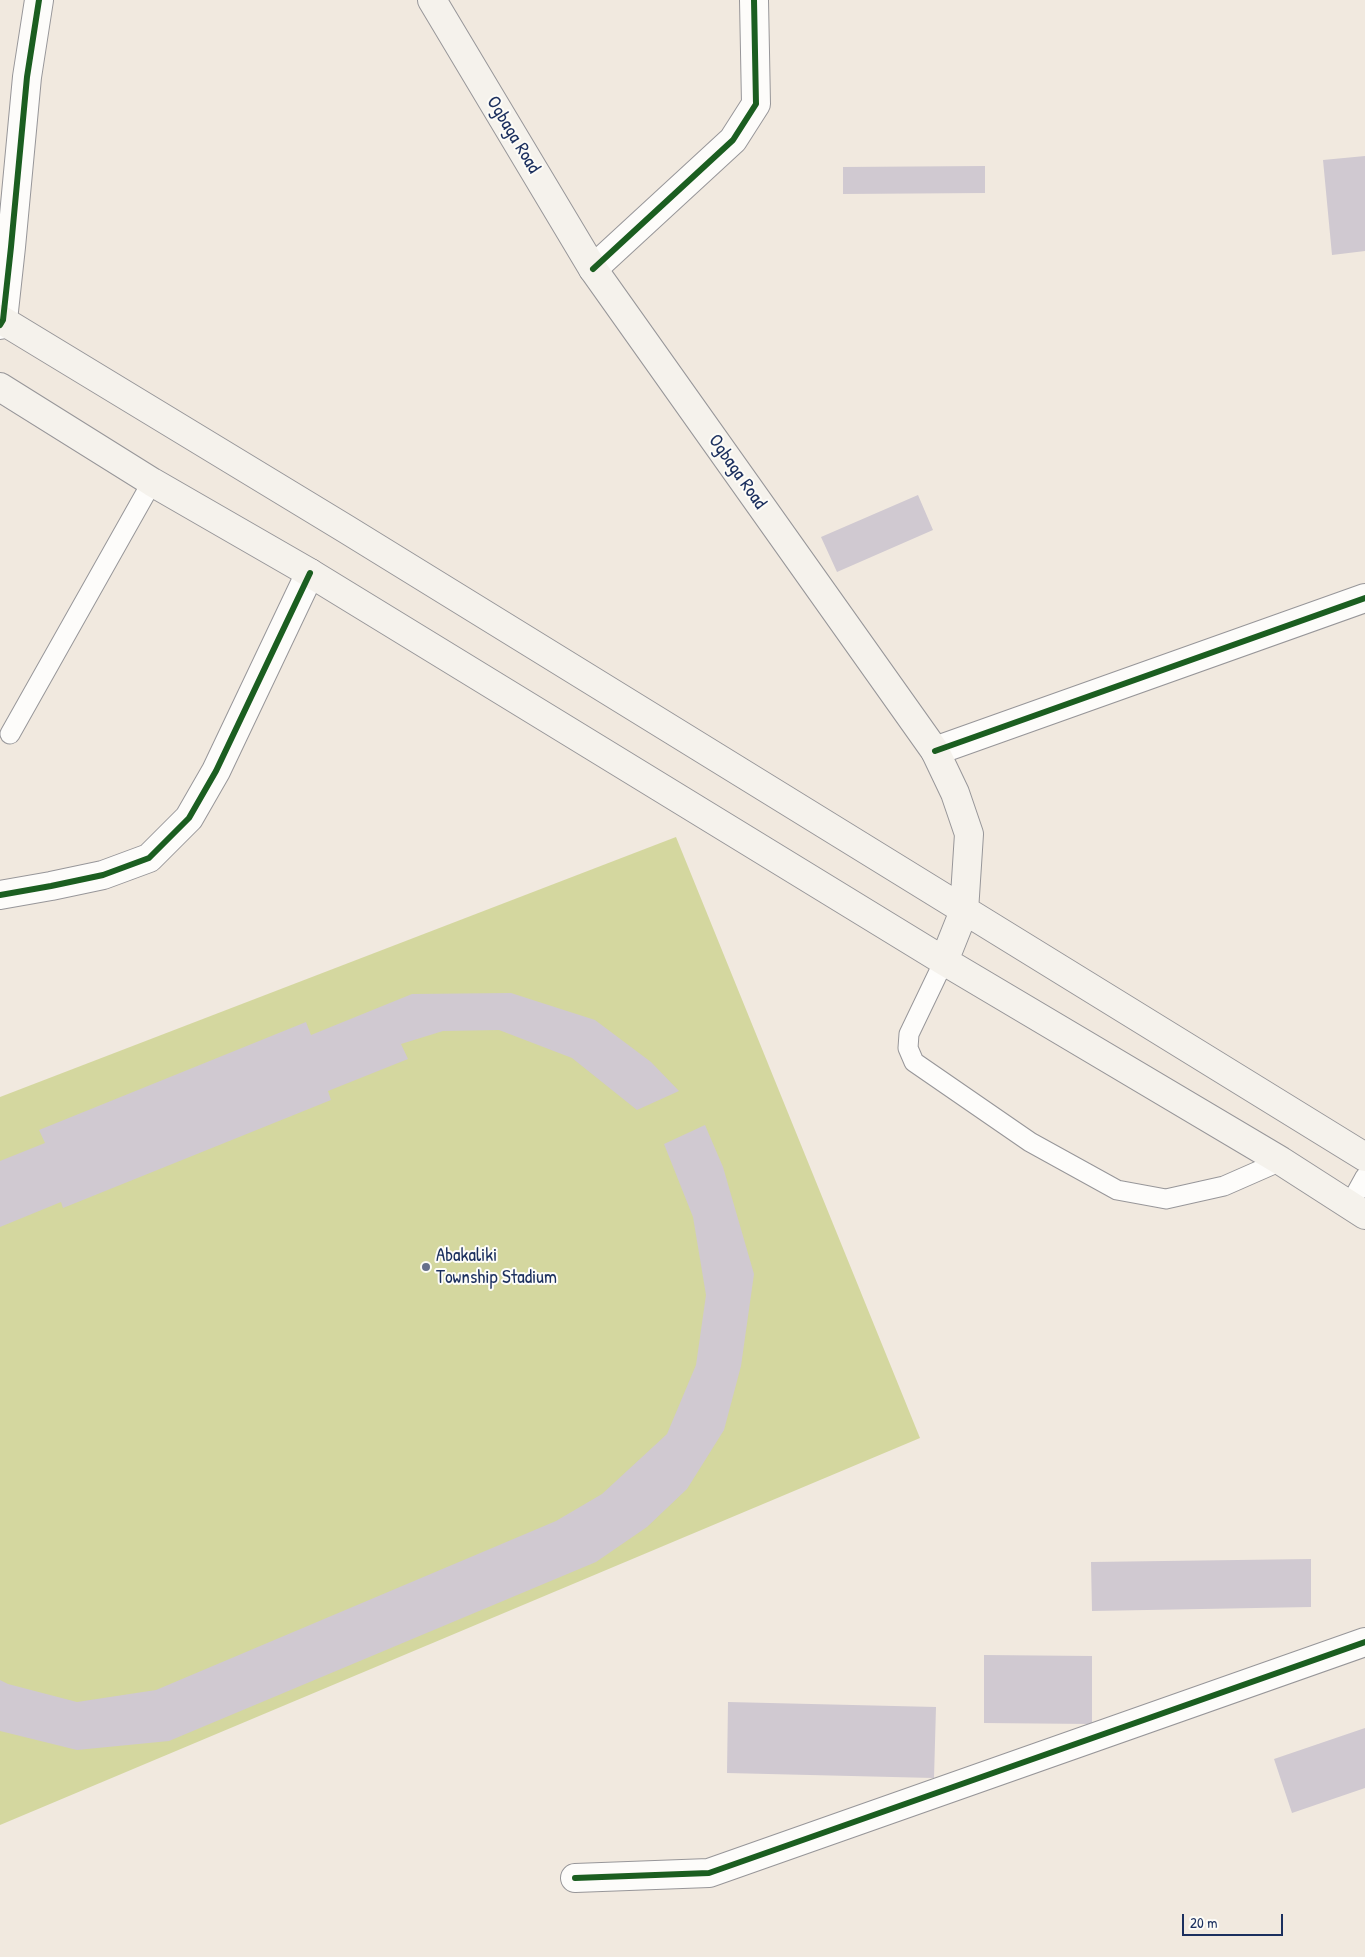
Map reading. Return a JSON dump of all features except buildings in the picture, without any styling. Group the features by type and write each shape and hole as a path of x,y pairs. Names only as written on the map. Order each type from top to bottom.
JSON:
{"main road":[{"name":"Ogbaga Road","path":"432,0 593,269 934,751 955,793 969,834 964,911 944,961"},
{"path":"1,322 346,529 1365,1157"},
{"path":"0,387 152,482 310,573 944,961 1281,1161 1357,1211"}],"street":[{"path":"1,322 28,77 39,0"},
{"path":"593,269 733,140 756,104 754,0"},
{"path":"0,895 103,875 149,858 189,818 216,771 310,573"},
{"path":"934,751 1365,598"},
{"path":"576,1878 709,1873 1365,1642"}],"lane":[{"path":"10,734 152,482"},
{"path":"944,961 909,1034 908,1048 914,1062 1030,1142 1117,1190 1166,1199 1224,1186 1281,1161"},
{"path":"1357,1211 1365,1177"}],"green space":[{"name":"Abakaliki Township Stadium","path":"676,837 920,1438 0,1825 0,1097"}],"cycle path":[{"path":"0,325 3,320 11,247 27,77 39,0"},
{"path":"593,269 733,140 756,104 754,0"},
{"path":"0,895 103,875 149,858 189,818 216,771 310,573"},
{"path":"935,751 1365,598"},
{"path":"575,1878 709,1873 1365,1642"}],"place":[{"name":"Abakaliki Township Stadium","path":"426,1267"}]}
